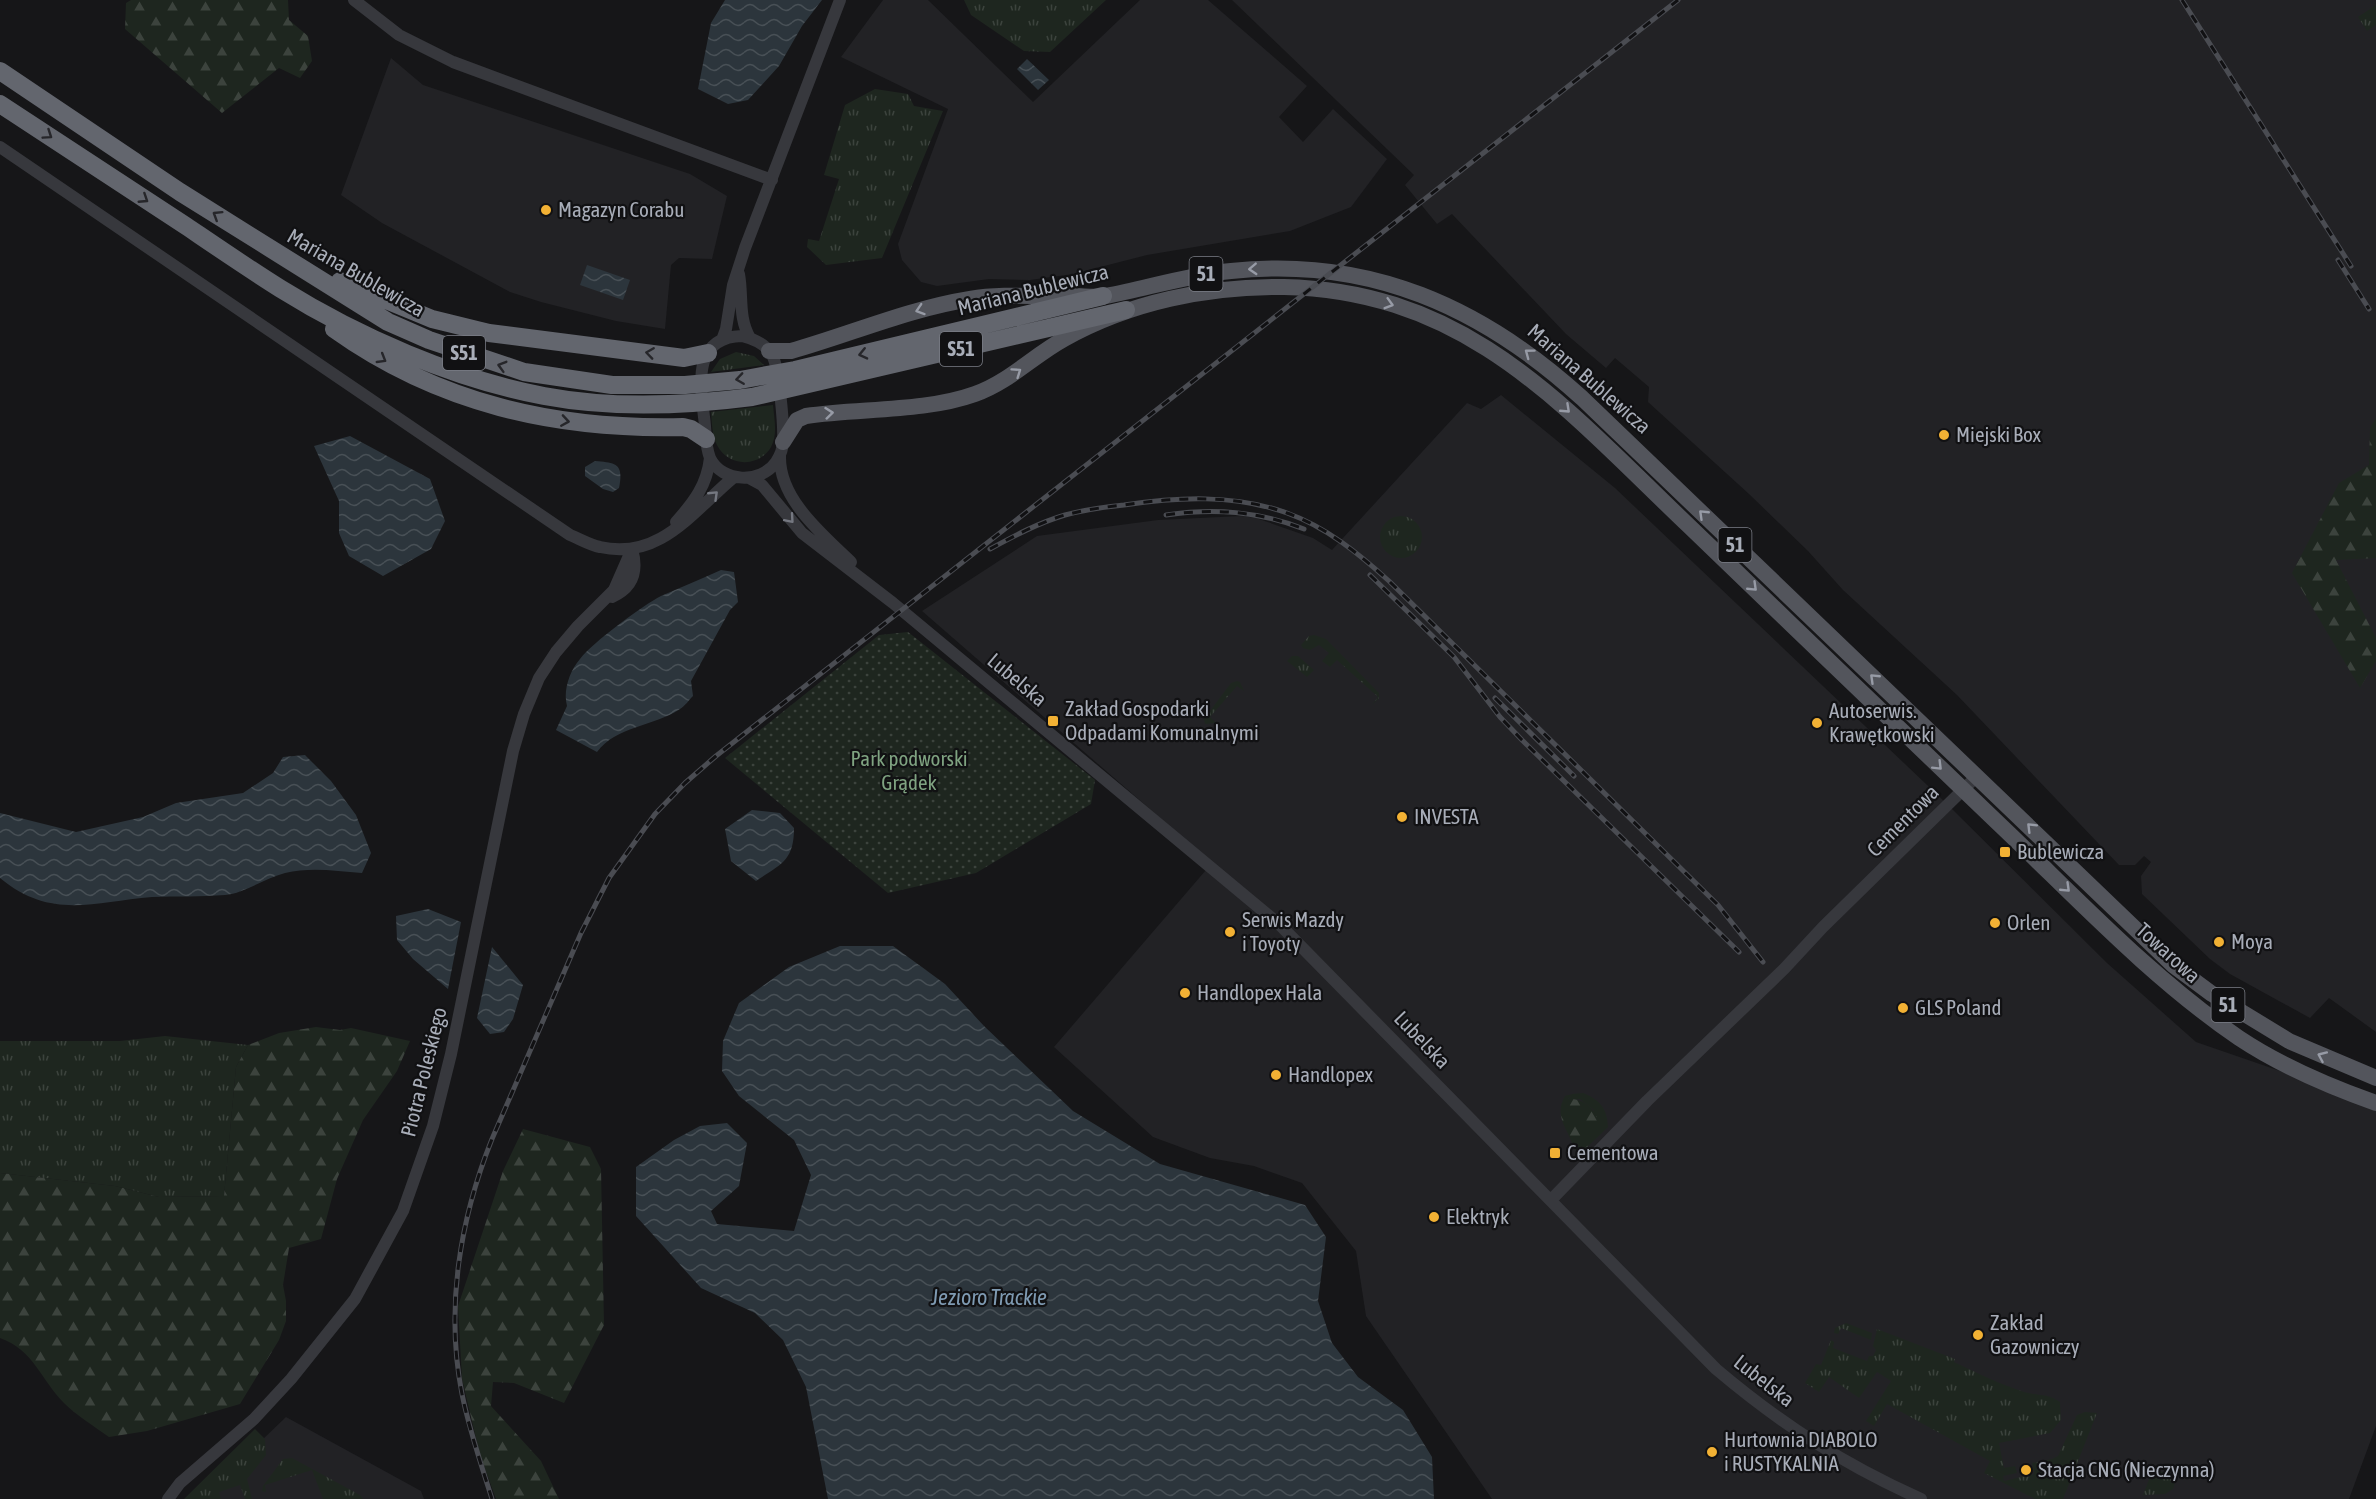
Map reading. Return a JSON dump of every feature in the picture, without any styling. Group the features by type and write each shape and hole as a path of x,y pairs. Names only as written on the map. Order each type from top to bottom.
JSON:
{"highway":[{"name":"Mariana Bublewicza","path":"0,72 180,192 388,322 429,340 524,372 603,384 685,385 740,380 795,370 1103,296"},
{"name":"Mariana Bublewicza","path":"0,104 282,290 384,342 471,377 543,396 625,405 688,404 752,397 1126,310"},
{"path":"266,247 359,290 432,319 499,334 684,358 708,353"},
{"path":"282,290 336,331 388,363 452,393 531,416 592,425 691,429 706,439"}],"main road":[{"name":"Mariana Bublewicza","path":"1103,296 1171,280 1225,272 1267,268 1311,270 1352,276 1406,289 1440,302 1499,333 1540,361 1582,398 1977,776"},
{"name":"Mariana Bublewicza","path":"1126,310 1209,292 1249,288 1332,291 1380,301 1433,320 1485,346 1528,376 1582,424 1962,790"},
{"path":"769,351 798,349 932,306 971,298 1103,296"},
{"path":"782,448 797,420 806,416 935,403 978,393 1003,381 1065,338 1126,310"},
{"name":"Towarowa","path":"1977,776 2173,964 2212,994 2289,1041 2376,1078"},
{"name":"Towarowa","path":"1962,790 2131,950 2194,1006 2242,1040 2299,1072 2376,1103"}],"street":[{"path":"354,0 399,35 453,62 772,180"},
{"path":"722,340 745,248 840,0"},
{"path":"0,147 570,534 600,547 632,549 657,541 678,529 734,477"},
{"path":"710,458 724,472 734,477 749,478 768,471 782,448 776,368 769,351 750,338 744,329 739,272"},
{"path":"632,549 670,529 701,491 708,476 710,458 701,380 704,360 722,340 734,336 750,338"},
{"name":"Lubelska","path":"782,448 780,472 783,482 815,528 893,603"},
{"name":"Lubelska","path":"749,478 762,485 802,533 893,603 1280,925 1706,1359 1790,1427 1842,1460 1921,1499"},
{"name":"Piotra Poleskiego","path":"168,1499 180,1483 254,1419 291,1379 355,1299 403,1211 433,1126 451,1054 513,751 524,714 539,678 556,652 614,590 632,549"},
{"name":"Cementowa","path":"1551,1200 1647,1101 1784,969 1823,927 1977,776"}],"shaded area":[{"path":"883,0 928,0 1033,102 1140,0 1208,0 1307,86 1279,117 1303,142 1333,109 1387,159 1351,207 1290,231 1147,255 1073,274 1030,280 989,279 937,286 921,282 902,260 898,244 948,109 841,57"},
{"path":"1232,0 2376,0 2376,1032 2329,998 2310,1018 2230,974 2210,959 2142,894 2141,876 2151,862 2144,856 2135,865 2119,865 1957,695 1843,590 1808,551 1749,494 1648,402 1649,387 1615,358 1606,368 1566,334 1452,214 1437,224 1405,185 1414,175"},
{"path":"391,58 423,85 690,174 727,196 712,259 679,258 671,265 665,329 616,321 510,292 382,223 341,195"},
{"path":"1501,395 1615,488 1947,804 2107,963 2196,1042 2376,1104 2376,1426 2349,1499 1492,1499 1366,1316 1356,1251 1302,1183 1254,1166 1210,1158 1153,1137 1054,1047 1212,863 922,611 1037,536 1158,520 1241,516 1256,518 1313,538 1332,550 1467,403 1481,409"},
{"path":"286,1417 421,1491 424,1499 201,1499"}],"green space":[{"path":"131,0 288,0 289,20 308,36 312,61 300,78 279,68 222,113 125,29 126,3"},
{"path":"964,0 1106,0 1050,52 1024,51 971,15"},
{"path":"2376,5 2376,25 2367,31 2358,17"},
{"path":"875,89 908,94 914,106 943,111 882,258 826,265 807,247 808,239 819,241 839,179 824,175 845,105"},
{"path":"736,352 754,356 764,365 711,372 720,359"},
{"path":"773,405 774,437 766,454 759,459 744,462 728,458 717,445 714,437 711,412"},
{"path":"2376,418 2376,558 2336,560 2376,638 2376,661 2360,688 2292,573 2339,483 2369,465 2370,428"},
{"path":"1401,516 1416,522 1422,537 1416,552 1401,558 1386,552 1380,537 1386,522"},
{"name":"Park podworski Grądek","path":"908,632 1095,780 1091,804 976,873 888,893 725,758 879,635"},
{"path":"1314,635 1326,639 1379,693 1379,698 1372,705 1378,697 1337,660 1330,667 1322,661 1329,653 1319,645 1310,650 1303,648 1301,645 1309,636"},
{"path":"1292,656 1298,656 1314,670 1307,677 1287,661"},
{"path":"1240,682 1244,691 1237,686 1210,717 1216,723 1205,724 1204,719 1231,683"},
{"path":"316,1027 340,1030 351,1028 410,1041 397,1071 363,1120 337,1179 321,1239 289,1248 283,1285 286,1321 279,1340 240,1404 147,1431 109,1437 64,1403 21,1350 0,1338 0,1173 115,1186 159,1197 224,1196 236,1067 248,1045 279,1033"},
{"path":"165,1036 248,1045 236,1067 224,1196 159,1197 115,1186 0,1173 0,1041 120,1041"},
{"path":"1583,1093 1601,1105 1608,1127 1582,1152 1575,1150 1564,1124 1575,1146 1594,1110 1580,1099 1568,1100 1572,1094"},
{"path":"1572,1094 1568,1099 1584,1102 1594,1112 1599,1122 1590,1135 1575,1146 1561,1116 1565,1096"},
{"path":"523,1129 590,1147 601,1169 604,1325 564,1403 514,1383 493,1382 491,1406 541,1461 559,1499 496,1499 480,1455 462,1379 458,1306 503,1171"},
{"path":"1846,1323 1872,1333 1871,1340 1841,1328 1838,1334 1834,1333 1835,1328"},
{"path":"1877,1329 1955,1359 1954,1362 2006,1385 2024,1392 2051,1397 2060,1402 2061,1420 2050,1433 1999,1443 2004,1468 2015,1466 2017,1473 2003,1476 2004,1481 2034,1474 2032,1463 2058,1456 2077,1415 2085,1412 2097,1413 2063,1499 2035,1499 1984,1473 1990,1461 1887,1404 1874,1426 1866,1421 1891,1381 1877,1372 1859,1398 1829,1377 1819,1392 1805,1383 1816,1364 1821,1365 1831,1340 1834,1342 1833,1348 1867,1361 1876,1350 1873,1346"},
{"path":"255,1429 265,1439 266,1455 247,1479 252,1499 245,1499 240,1485 219,1492 221,1499 184,1499"},
{"path":"292,1458 360,1495 363,1499 323,1499 312,1470 265,1485 266,1492 262,1491 263,1486 283,1459"},
{"path":"2161,1472 2173,1476 2175,1481 2173,1489 2165,1494 2143,1495 2150,1477"}],"water":[{"path":"725,0 822,0 802,26 779,66 748,100 728,104 698,89 711,23"},
{"path":"1027,59 1049,80 1038,90 1017,69"},
{"path":"587,265 630,280 623,300 580,285"},
{"path":"350,436 430,479 445,521 431,549 383,576 349,556 339,533 339,501 314,446"},
{"path":"595,461 617,466 620,474 619,488 613,492 603,489 585,476 585,467"},
{"path":"721,570 734,572 738,602 730,610 691,681 693,696 684,706 670,715 625,731 605,743 597,752 556,730 567,706 566,688 570,676 586,652 618,625 661,596"},
{"path":"305,755 331,781 356,815 371,853 362,873 323,870 294,871 278,875 232,894 152,897 73,905 55,904 37,899 19,891 0,878 0,813 76,832 143,817 176,803 243,793 273,773 283,757"},
{"path":"752,810 780,813 794,828 789,855 756,881 731,861 725,829"},
{"path":"428,909 461,922 448,989 413,959 397,940 396,916"},
{"name":"Jezioro Trackie","path":"840,946 893,946 945,984 984,1026 1073,1111 1160,1164 1305,1205 1326,1237 1318,1301 1332,1343 1358,1377 1403,1410 1432,1457 1434,1499 828,1499 806,1387 783,1340 755,1313 701,1288 636,1216 636,1167 674,1140 700,1126 727,1123 747,1143 739,1186 711,1211 717,1224 794,1231 811,1175 794,1140 739,1096 722,1071 723,1041 739,1003 789,967"},
{"path":"492,947 523,985 513,1019 504,1032 490,1034 477,1018"}],"railway":[{"path":"492,1499 468,1420 457,1362 456,1297 459,1264 471,1200 492,1139 581,933 609,878 655,814 716,756 1678,0"},
{"path":"2182,0 2351,266"},
{"path":"2338,260 2369,309"},
{"path":"990,549 1036,526 1065,515 1165,500 1206,499 1247,503 1287,513 1315,526 1353,551 1389,581 1718,905 1763,962"},
{"path":"1166,515 1201,512 1236,513 1270,518 1304,529"},
{"path":"1370,575 1454,657 1500,717 1522,740 1739,952"},
{"path":"1495,698 1574,776"}],"place":[{"name":"Magazyn Corabu","path":"546,210"},
{"name":"Miejski Box","path":"1944,435"},
{"name":"Zakład Gospodarki Odpadami Komunalnymi","path":"1053,721"},
{"name":"Autoserwis. Krawętkowski","path":"1817,723"},
{"name":"INVESTA","path":"1402,817"},
{"name":"Bublewicza","path":"2005,852"},
{"name":"Orlen","path":"1995,923"},
{"name":"Serwis Mazdy i Toyoty","path":"1230,932"},
{"name":"Moya","path":"2219,942"},
{"name":"Handlopex Hala","path":"1185,993"},
{"name":"GLS Poland","path":"1903,1008"},
{"name":"Handlopex","path":"1276,1075"},
{"name":"Cementowa","path":"1555,1153"},
{"name":"Elektryk","path":"1434,1217"},
{"name":"Zakład Gazowniczy","path":"1978,1335"},
{"name":"Hurtownia DIABOLO i RUSTYKALNIA","path":"1712,1452"},
{"name":"Stacja CNG (Nieczynna)","path":"2026,1470"}]}
